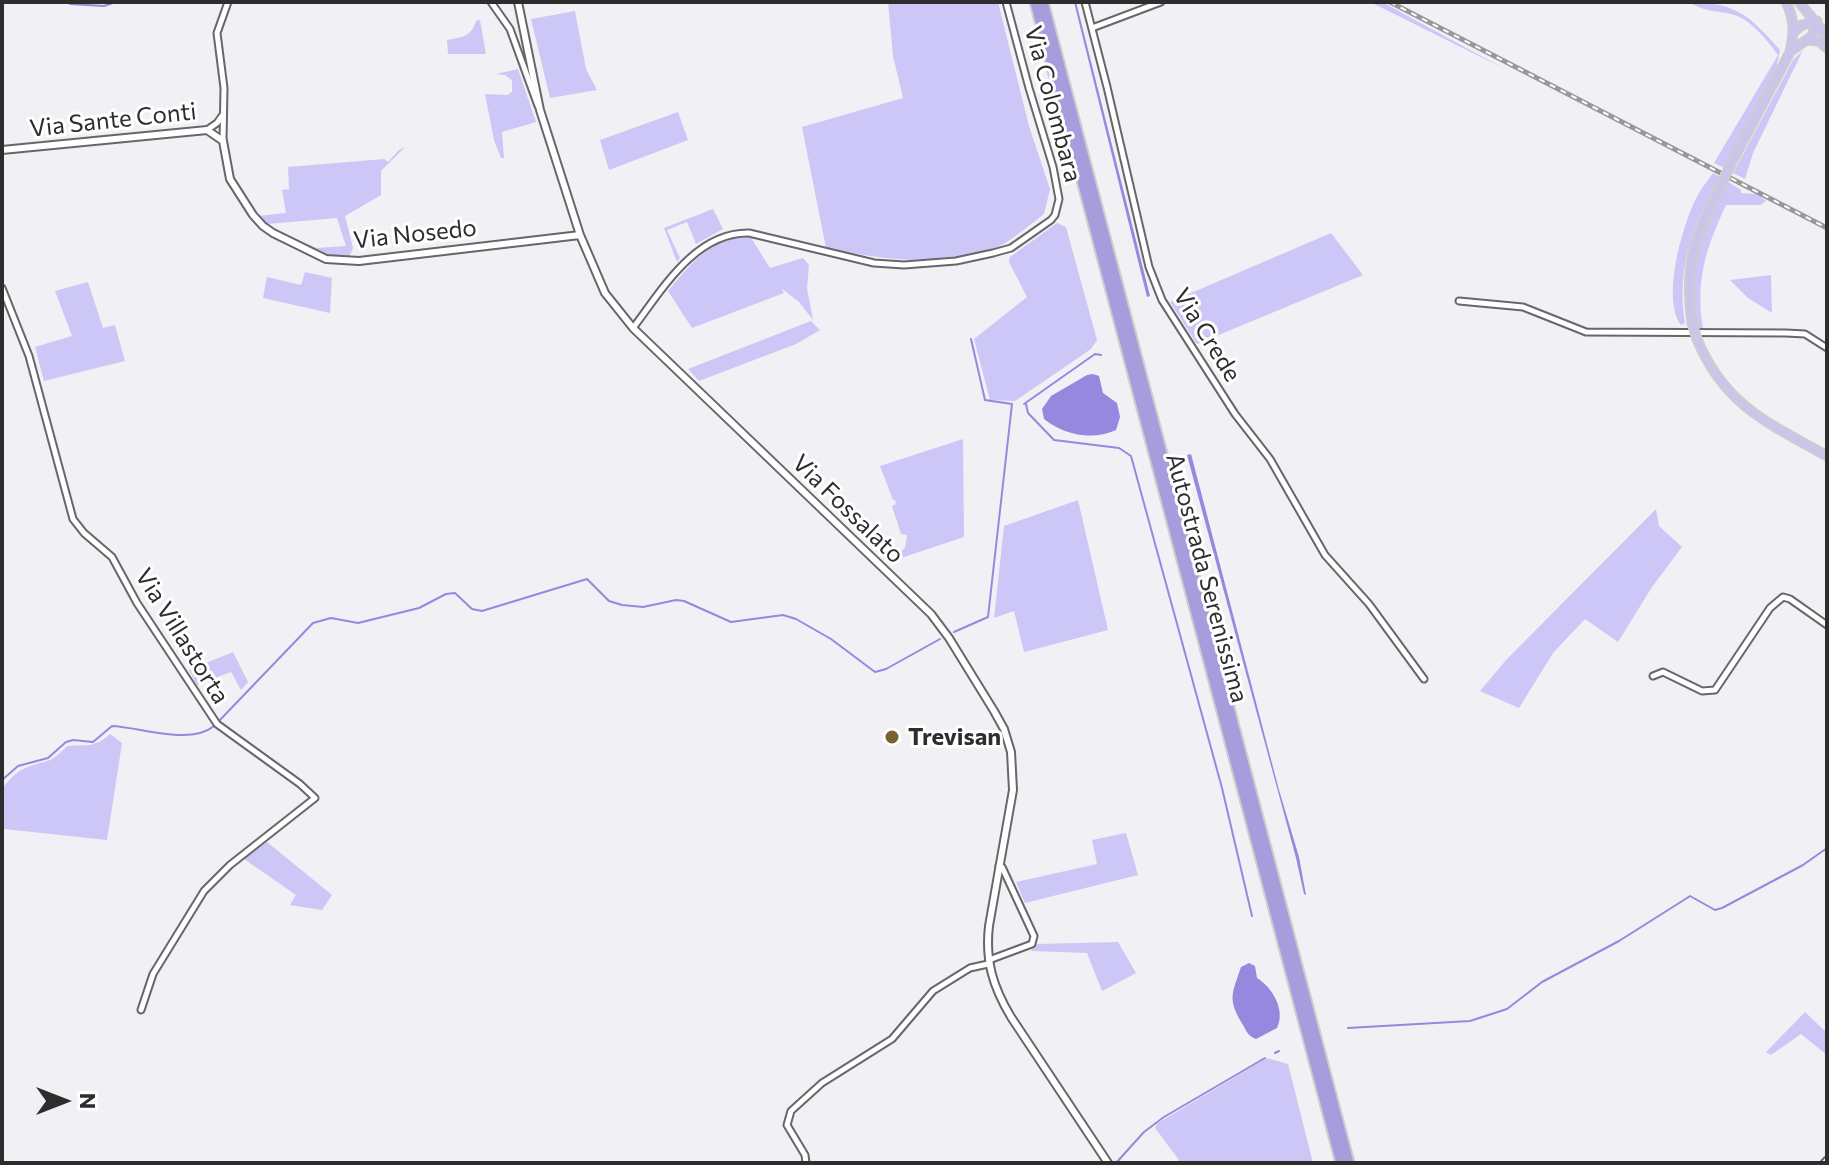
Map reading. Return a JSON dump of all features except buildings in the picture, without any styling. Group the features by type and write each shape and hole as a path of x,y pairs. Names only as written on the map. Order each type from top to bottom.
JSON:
{"highway":[{"name":"Autostrada Serenissima","path":"1035,2 1341,1163"},
{"name":"Autostrada Serenissima","path":"1043,2 1349,1163"}],"main road":[{"path":"1786,2 1794,32 1790,52 1731,164 1690,259 1688,278 1692,323 1717,378 1740,403 1827,456"},
{"path":"1799,2 1822,25 1827,36"},
{"path":"1794,32 1802,25 1822,25"},
{"path":"1790,52 1822,25"},
{"path":"1807,40 1819,41 1827,48"}],"street":[{"name":"Via Nosedo","path":"228,2 217,33 224,88 223,141 230,179 253,215 273,233 326,259 359,261 580,235"},
{"path":"491,2 510,29 529,88 540,110"},
{"name":"Via Fossalato","path":"518,2 540,110 597,280 633,328 924,607 949,638 1004,729 1011,752 1013,790 989,926 988,962 999,997 1108,1163"},
{"name":"Via Colombara","path":"633,328 687,260 726,235 749,233 886,265 919,265 979,258 1011,248 1055,215 1059,199 1053,167 1006,2"},
{"path":"1085,2 1092,28 1161,2"},
{"name":"Via Crede","path":"1092,28 1149,267 1162,300 1235,414 1276,468 1325,555 1369,604 1424,679"},
{"name":"Via Sante Conti","path":"2,150 207,130 222,115"},
{"path":"207,130 223,141"},
{"name":"Via Villastorta","path":"2,288 29,356 73,519 112,557 137,603 217,724 315,798 230,865 204,891 153,974 141,1010"},
{"path":"1459,301 1523,307 1586,332 1805,334 1827,348"},
{"path":"1653,676 1663,672 1702,691 1715,690 1770,608 1783,597 1827,625"},
{"path":"806,1163 805,1155 787,1125 791,1111 822,1083 892,1039 925,999 944,982 970,968 1032,944 1034,936 999,866"}],"shaded area":[{"path":"888,2 998,2 1029,126 1050,189 1044,214 1000,246 973,255 931,260 888,258 826,248 802,127 903,98 893,56"},
{"path":"1074,2 1150,296 1147,297"},
{"path":"1370,2 1382,2 1505,69"},
{"path":"1688,2 1718,5 1741,13 1780,50 1776,69 1724,168 1714,163 1778,55 1745,20"},
{"path":"575,11 586,69 597,90 550,98 531,19"},
{"path":"480,20 486,54 448,54 447,40 465,35"},
{"path":"1803,50 1753,153 1745,179 1733,173 1793,60"},
{"path":"518,69 536,122 502,132 504,158 501,158 494,140 485,94 507,95 512,92 512,80 496,74"},
{"path":"678,112 688,140 609,170 600,140"},
{"path":"405,147 381,171 381,195 345,216 353,248 349,257 329,257 300,245 302,242 317,248 346,246 337,218 267,224 257,216 286,213 282,190 289,189 288,167 384,159 388,162"},
{"path":"1713,173 1720,177 1695,229 1685,265 1685,323 1681,325 1675,313 1673,297 1676,260 1692,207"},
{"path":"1728,182 1741,193 1757,194 1766,201 1760,205 1726,205 1704,265 1700,295 1703,329 1698,329 1692,288 1697,252 1709,218"},
{"path":"713,209 723,229 696,244 687,222 667,230 680,258 677,262 664,228"},
{"path":"1057,223 1066,227 1097,340 1091,349 1015,401 990,400 974,339 1027,297 1009,262 1010,257"},
{"path":"1331,233 1363,275 1197,344 1170,302"},
{"path":"737,236 750,236 770,268 803,258 809,265 807,288 813,320 799,302 781,288 784,293 692,328 668,291 706,251"},
{"path":"305,272 332,278 330,313 263,298 267,277 301,285"},
{"path":"1771,275 1772,313 1748,298 1730,280"},
{"path":"88,282 103,328 115,325 125,361 44,381 35,347 72,336 55,291"},
{"path":"811,321 820,330 796,344 699,381 688,369"},
{"path":"1093,374 1099,376 1103,393 1117,403 1120,417 1116,430 1097,435 1078,435 1044,419 1042,409 1051,396"},
{"path":"963,439 964,537 901,558 900,552 905,548 907,535 901,534 892,506 896,504 895,500 880,466"},
{"path":"1191,454 1299,857 1306,895 1187,455"},
{"path":"1078,500 1108,630 1024,652 1014,611 994,618 1004,526"},
{"path":"1656,509 1659,526 1682,547 1652,587 1618,642 1585,619 1553,653 1519,708 1480,691 1507,659"},
{"path":"233,652 248,682 241,690 231,672 197,685 189,670"},
{"path":"110,734 122,743 107,840 4,829 2,788 16,774 50,760 67,746 94,744"},
{"path":"1126,833 1138,875 1025,903 1016,882 1097,864 1092,840"},
{"path":"267,842 332,895 322,910 290,905 296,895 244,859"},
{"path":"1118,942 1136,973 1102,991 1087,953 1031,951 1037,944"},
{"path":"1249,963 1255,966 1257,978 1272,993 1280,1014 1277,1028 1256,1039 1247,1032 1233,1002 1233,990 1241,967"},
{"path":"1805,1012 1827,1033 1827,1055 1801,1034 1771,1055 1766,1052"},
{"path":"1267,1058 1288,1064 1313,1163 1177,1163 1179,1160 1155,1128 1158,1123"}],"waterway":[{"path":"70,4 104,6 116,2"},
{"path":"954,632 988,617 1012,404 985,400 971,339"},
{"path":"1024,404 1095,354 1101,355"},
{"path":"1026,404 1028,413 1054,440 1119,448 1131,456 1222,788 1252,916"},
{"path":"218,722 313,623 331,618 358,623 419,608 446,594 455,593 472,609 482,611 587,579 609,601 622,605 643,607 676,600 731,622 783,615 796,619 831,639 875,672 940,639"},
{"path":"2,780 18,766 48,758 66,742 93,742 112,726 179,735 204,732 214,726"},
{"path":"1348,1028 1470,1021 1507,1009 1542,982 1619,941 1690,896 1715,910 1722,908 1803,865 1827,848"},
{"path":"1275,1053 1279,1051"},
{"path":"1116,1163 1144,1132 1164,1117 1265,1058"}],"railway":[{"path":"1390,2 1827,228"}],"place":[{"name":"Trevisan","path":"892,737"}]}
